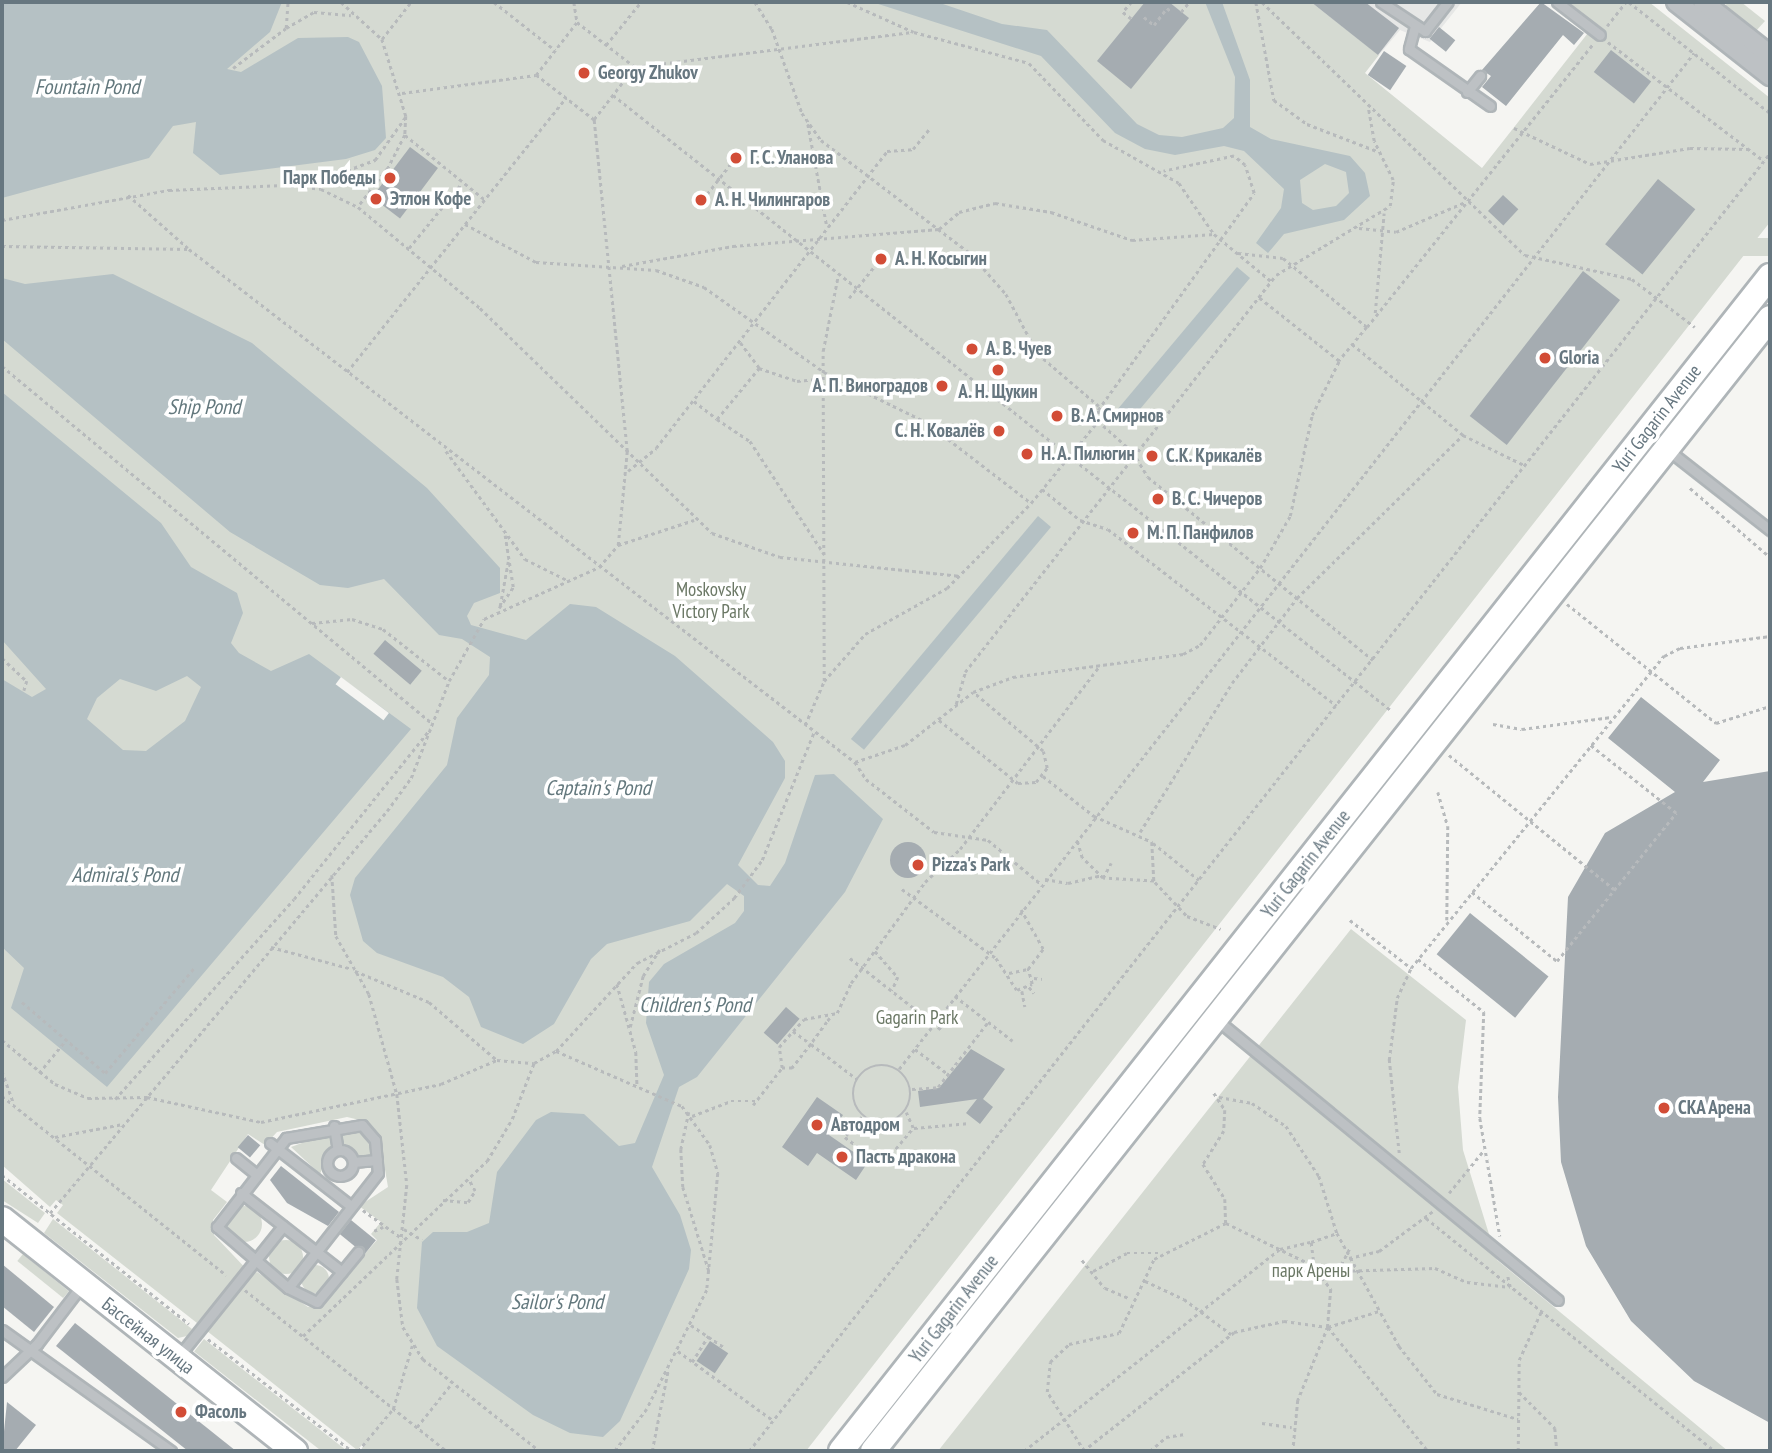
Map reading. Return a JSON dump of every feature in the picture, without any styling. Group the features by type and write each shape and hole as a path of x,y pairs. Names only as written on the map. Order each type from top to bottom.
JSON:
{"main road":[{"name":"Yuri Gagarin Avenue","path":"841,1451 1770,276"},
{"name":"Yuri Gagarin Avenue","path":"873,1451 1770,318"},
{"name":"Бассейная улица","path":"2,1220 295,1451"}],"street":[{"path":"1676,2 1770,76"},
{"path":"1703,2 1770,55"}],"lane":[{"path":"1381,2 1425,31 1448,2"},
{"path":"1557,2 1600,35"},
{"path":"1415,26 1409,49 1490,106"},
{"path":"1467,92 1480,76"},
{"path":"1667,449 1770,530"},
{"path":"1215,1019 1558,1300"},
{"path":"334,1126 338,1150 353,1162 377,1160"},
{"path":"288,1288 378,1173 368,1129 334,1126 286,1138 273,1146 218,1230 288,1288 315,1303 358,1252"},
{"path":"273,1146 354,1206"},
{"path":"332,1173 327,1161 338,1150"},
{"path":"236,1158 256,1174"},
{"path":"332,1173 346,1175 353,1162"},
{"path":"323,1185 332,1173"},
{"path":"241,1193 342,1272"},
{"path":"177,1359 283,1226"},
{"path":"2,1377 27,1349 37,1344 83,1284"},
{"path":"2,1329 66,1379 79,1380 171,1451"}],"path":[{"path":"286,28 288,2"},
{"path":"341,2 351,15 382,39 402,93 406,116 405,135 358,207"},
{"path":"382,39 411,2"},
{"path":"494,2 555,50"},
{"path":"574,2 577,22 635,67 781,52 914,32"},
{"path":"606,46 641,2"},
{"path":"755,2 781,52 808,123 827,227"},
{"path":"847,2 914,32 1021,59 1050,79 1102,140 1164,171 1189,194 1214,234 1271,281"},
{"path":"1132,2 1124,12 1132,19"},
{"path":"1181,12 1189,2"},
{"path":"1256,2 1273,100 1316,129 1378,152"},
{"path":"1262,2 1468,201 1533,256 1632,279 1695,327"},
{"path":"855,762 882,756 939,720 973,692 1013,677 1183,654 1199,645 1260,568 1299,493 1312,415 1339,361 1627,2 1770,113"},
{"path":"1144,17 1154,25 1167,8 1171,12"},
{"path":"233,68 286,28 314,12 351,15"},
{"path":"402,93 536,75 577,22"},
{"path":"1600,35 1764,161"},
{"path":"899,1069 1076,839 1694,53"},
{"path":"618,545 628,471 628,451 606,266 594,120 635,67"},
{"path":"536,75 594,120"},
{"path":"613,95 1354,684 1392,711"},
{"path":"347,372 566,98"},
{"path":"1368,107 1378,152 1394,187 1379,234 1375,316"},
{"path":"2,220 128,195 306,186 375,160 406,116"},
{"path":"808,123 864,178 939,229 1006,294 1038,354 1100,407"},
{"path":"1514,128 1577,162 1609,163 1690,149 1749,149"},
{"path":"628,471 639,464 693,400 887,151 913,149 929,129"},
{"path":"405,135 484,200"},
{"path":"805,725 824,681 865,634 961,576 1031,503 1098,421 1100,407 1223,242 1254,193 1245,165 1227,155 1164,171"},
{"path":"750,1451 1770,155"},
{"path":"707,194 730,164"},
{"path":"409,248 463,182"},
{"path":"306,186 358,207 430,265 628,451 696,519 738,545 825,563 961,576"},
{"path":"128,195 189,249 855,762 866,779 934,832 988,841 1041,884"},
{"path":"1359,228 1379,234 1468,201"},
{"path":"620,267 671,254 820,236 939,229 959,212 995,203 1051,212 1132,240 1214,234"},
{"path":"956,705 965,672 1133,452 1271,281 1290,265 1384,213"},
{"path":"465,224 536,262 620,267 678,276 755,320 824,372 926,422 1031,503"},
{"path":"2,246 189,249"},
{"path":"1235,252 1290,265 1367,327"},
{"path":"849,298 877,263"},
{"path":"824,681 824,337 839,275"},
{"path":"1258,297 1339,361"},
{"path":"739,341 759,368 797,381 824,378"},
{"path":"1352,344 1463,435 1525,466"},
{"path":"2,366 433,724"},
{"path":"717,419 759,368"},
{"path":"693,400 750,441 825,555"},
{"path":"1098,421 1133,452 1148,477 1373,660"},
{"path":"1140,832 1259,645 1297,598 1463,435"},
{"path":"445,448 525,559 567,580"},
{"path":"1690,488 1770,557"},
{"path":"1042,489 1080,520 1108,529 1337,706"},
{"path":"499,608 542,597 567,580 599,567 618,545 696,519"},
{"path":"50,1213 411,778 449,681 482,623 499,608 513,587 505,534"},
{"path":"499,608 508,562"},
{"path":"1558,614 1566,604 1716,723 1770,706"},
{"path":"312,623 352,619 383,629 449,681"},
{"path":"1406,1175 1393,1127 1389,1060 1397,998 1411,968 1650,671 1680,648 1770,636"},
{"path":"2,658 27,681 24,691"},
{"path":"782,1068 792,1069 830,1018 862,968 915,898 1100,665"},
{"path":"973,692 1037,745 1047,759 1043,776"},
{"path":"1493,724 1522,729 1612,717"},
{"path":"939,720 1010,778 1027,784 1043,776"},
{"path":"115,1099 294,898 433,724"},
{"path":"2,1040 39,1073 80,1095 115,1099 147,1097 261,1122 464,1077 497,1060 534,1063 556,1051 617,984 662,947 696,933 736,895 755,871 814,732"},
{"path":"1455,743 1445,752 1614,889"},
{"path":"1472,892 1557,961 1676,813 1590,744"},
{"path":"1043,776 1094,816 1140,832 1199,880"},
{"path":"1438,792 1448,826 1447,923"},
{"path":"1076,839 1082,858 1101,877"},
{"path":"1152,842 1154,881"},
{"path":"1101,877 1111,863"},
{"path":"332,875 336,936 377,1015 397,1094 406,1160 399,1305 412,1346 452,1383 540,1451"},
{"path":"1045,879 1068,883 1101,877 1154,881 1181,904 1187,916 1221,929"},
{"path":"902,889 988,952 1009,973 1013,987 1022,991 1029,988 1034,978"},
{"path":"1009,973 1028,969 1043,949 1021,910"},
{"path":"1350,920 1411,968"},
{"path":"271,947 352,969 429,1002 497,1060"},
{"path":"630,1028 647,964 662,947"},
{"path":"876,951 898,977 892,991"},
{"path":"850,958 943,1031"},
{"path":"1418,959 1484,1012 1484,1150 1510,1287"},
{"path":"22,1002 105,1073 195,967"},
{"path":"1028,969 1034,978 1042,979"},
{"path":"617,984 630,1028 637,1086"},
{"path":"1029,988 1034,993"},
{"path":"1022,991 1025,1007"},
{"path":"955,996 1013,1041"},
{"path":"752,1105 782,1068 779,1047 793,1031 804,1019 830,1018"},
{"path":"911,1089 938,1087 988,1022"},
{"path":"793,1031 857,1079 862,1117 845,1137 882,1165 913,1128 970,1123"},
{"path":"39,1073 66,1040"},
{"path":"915,1049 948,1074"},
{"path":"556,1051 682,1106 692,1116 718,1173 709,1272 691,1325 669,1367 615,1451"},
{"path":"303,1336 443,1200 469,1180 502,1139 534,1063"},
{"path":"857,1079 874,1065 899,1069 911,1089 906,1112 913,1128"},
{"path":"2,1071 14,1105"},
{"path":"1214,1093 1219,1097 1266,1110 1286,1126 1319,1176 1337,1233 1349,1249 1379,1311 1437,1394 1518,1419"},
{"path":"2,1096 447,1451"},
{"path":"1219,1097 1224,1132 1203,1164 1225,1199 1226,1223"},
{"path":"692,1116 732,1101 756,1101"},
{"path":"689,1112 681,1149 683,1187 709,1272"},
{"path":"862,1117 890,1122 906,1112"},
{"path":"54,1138 93,1135 126,1123"},
{"path":"1353,1261 1388,1246 1426,1218 1484,1150"},
{"path":"2,1175 352,1451"},
{"path":"443,1200 468,1202 475,1191 469,1180"},
{"path":"354,1206 403,1239"},
{"path":"1426,1218 1714,1451"},
{"path":"1226,1223 1314,1266 1360,1274 1435,1268 1467,1282 1510,1287"},
{"path":"1093,1271 1127,1253 1162,1253 1226,1223"},
{"path":"374,1231 384,1226"},
{"path":"404,1229 422,1240"},
{"path":"1024,1451 1280,1250 1337,1233"},
{"path":"1293,1451 1292,1427 1328,1326 1331,1289 1314,1266 1311,1242"},
{"path":"1338,1271 1349,1258 1349,1249"},
{"path":"1162,1253 1145,1281 1129,1299 1119,1333 1069,1344 1050,1362 1047,1392 1083,1451 1232,1334 1284,1321 1328,1326 1379,1311"},
{"path":"1349,1258 1353,1261"},
{"path":"1082,1260 1105,1288 1129,1299"},
{"path":"1145,1281 1202,1311 1232,1334"},
{"path":"1518,1451 1519,1360 1541,1312"},
{"path":"691,1325 724,1347"},
{"path":"1328,1326 1429,1451"},
{"path":"692,1362 708,1336"},
{"path":"358,1451 393,1409 412,1346"},
{"path":"677,1350 774,1421"},
{"path":"652,1451 669,1367"},
{"path":"417,1427 452,1383"},
{"path":"1519,1392 1555,1428 1557,1451"},
{"path":"1262,1423 1292,1427"},
{"path":"1150,1451 1166,1437 1185,1434"}],"shaded area":[{"path":"1311,2 1462,2 1430,42 1400,30 1379,55"}],"green space":[{"name":"Moskovsky Victory Park","path":"2,2 1311,2 1379,55 1365,73 1482,168 1595,24 1568,2 1649,2 1770,98 1770,222 806,1451 361,1451 364,1443 357,1450 207,1331 213,1323 203,1316 197,1323 57,1213 63,1205 56,1200 50,1207 2,1165","holes":["347,1117 368,1122 379,1135 388,1187 359,1206 381,1222 371,1234 377,1240 323,1302 308,1307 257,1272 252,1275 214,1235 213,1220 227,1202 211,1190 248,1134 265,1145 277,1132"]},
{"path":"1728,2 1741,2 1765,21 1756,31 1725,6"},
{"path":"1202,238 1770,238 1770,256 1202,256"},
{"name":"парк Арены","path":"1351,929 1466,1020 1458,1087 1463,1150 1497,1260 1728,1451 938,1451"},
{"path":"355,1127 371,1140 373,1157 357,1158 341,1145 338,1130"},
{"path":"329,1133 331,1148 320,1174 291,1147"},
{"path":"2,1179 45,1213 38,1223 2,1200"},
{"path":"244,1206 256,1212 262,1224 256,1236 244,1242 232,1236 226,1224 232,1212"},
{"path":"53,1219 192,1329 187,1336 178,1338 44,1233"},
{"path":"286,1240 298,1245 303,1257 298,1269 286,1274 274,1269 269,1257 274,1245"},
{"path":"23,1254 69,1291 63,1298 17,1261"},
{"path":"315,1265 325,1269 329,1279 325,1289 315,1293 305,1289 301,1279 305,1269"},
{"path":"204,1339 347,1450 321,1451 194,1352"}],"water":[{"name":"Fountain Pond","path":"2,2 282,2 270,32 227,69 241,72 298,38 348,37 359,42 382,86 386,138 375,150 346,159 220,175 193,153 196,122 173,126 149,158 2,198"},
{"path":"872,2 937,2 1002,24 1047,30 1137,124 1159,135 1182,137 1223,128 1234,118 1235,77 1205,2 1222,2 1250,80 1250,127 1271,139 1350,156 1365,173 1370,196 1344,220 1284,234 1268,253 1256,243 1281,208 1284,189 1244,151 1224,146 1175,155 1145,149 1115,133 1041,56","holes":["1325,164 1346,172 1349,193 1336,206 1313,210 1302,203 1300,180"]},
{"path":"1237,267 1250,278 1129,423 1116,412"},
{"path":"113,274 252,343 427,488 500,568 500,593 474,603 467,616 471,625 526,640 570,604 596,607 675,656 773,742 785,761 785,778 738,865 758,885 770,886 785,863 815,775 834,774 883,819 845,892 697,1077 679,1087 652,1167 680,1215 691,1250 689,1269 620,1421 603,1437 570,1433 533,1415 437,1346 417,1308 422,1242 433,1232 467,1232 489,1223 497,1172 536,1120 551,1112 584,1114 619,1146 635,1143 664,1075 646,1023 649,982 664,964 735,923 744,911 744,896 727,884 690,921 607,944 591,959 554,1024 523,1044 481,1027 469,997 443,977 377,953 363,941 350,895 355,878 447,765 457,718 489,675 490,657 462,639 439,635 384,579 348,588 320,585 230,532 2,339 2,278 25,284"},
{"name":"Admiral's Pond","path":"2,392 161,523 191,567 237,593 243,613 231,643 239,653 271,671 309,654 411,729 107,1087 11,1008 24,968 2,947 2,679 32,697 46,689 2,640","holes":["187,676 201,687 185,721 146,751 123,750 87,719 97,698 120,679 156,691"]},
{"path":"1038,516 1051,527 864,750 851,739"}],"pier":[{"path":"341,677 389,713 384,720 336,684"}],"building":[{"path":"1145,2 1169,2 1189,18 1131,89 1097,61"},
{"path":"1311,2 1365,2 1399,28 1378,55"},
{"path":"1541,2 1584,33 1574,45 1563,35 1506,106 1482,87 1491,76 1482,70"},
{"path":"1439,27 1455,40 1446,52 1430,39"},
{"path":"1611,50 1651,81 1634,103 1594,72"},
{"path":"1384,51 1406,66 1390,90 1368,75"},
{"path":"410,147 438,168 400,218 372,197"},
{"path":"1658,179 1695,209 1642,274 1605,244"},
{"path":"1503,195 1518,209 1503,225 1488,211"},
{"path":"1583,271 1620,300 1507,445 1470,416"},
{"path":"385,640 422,671 410,685 373,654"},
{"name":"СКА Арена","path":"1641,697 1720,760 1703,782 1770,771 1770,1423 1694,1381 1631,1321 1586,1246 1561,1162 1558,1097 1568,897 1605,833 1675,792 1608,738"},
{"path":"908,842 921,847 926,860 921,873 908,878 895,873 890,860 895,847"},
{"path":"1470,913 1548,977 1515,1018 1437,954"},
{"path":"786,1007 800,1019 777,1044 764,1033"},
{"path":"971,1049 1005,1069 983,1099 993,1107 980,1124 966,1113 977,1099 920,1107 918,1091 939,1088"},
{"name":"Автодром","path":"817,1097 843,1115 829,1135 868,1162 856,1180 817,1153 808,1166 782,1147"},
{"path":"248,1135 260,1145 250,1158 238,1147"},
{"path":"281,1166 339,1212 328,1226 287,1203 270,1180"},
{"path":"351,1220 376,1240 365,1254 340,1234"},
{"path":"2,1264 54,1307 34,1332 2,1306"},
{"path":"75,1323 236,1451 188,1451 56,1346"},
{"path":"710,1341 728,1353 715,1373 697,1361"},
{"path":"7,1402 36,1425 15,1451 2,1451"}],"place":[{"name":"Georgy Zhukov","path":"584,73"},
{"name":"Г. С. Уланова","path":"736,158"},
{"name":"Парк Победы","path":"390,178"},
{"name":"Этлон Кофе","path":"376,199"},
{"name":"А. Н. Чилингаров","path":"701,200"},
{"name":"А. Н. Косыгин","path":"881,259"},
{"name":"А. В. Чуев","path":"972,349"},
{"name":"Gloria","path":"1545,358"},
{"name":"А. Н. Щукин","path":"998,370"},
{"name":"А. П. Виноградов","path":"942,386"},
{"name":"В. А. Смирнов","path":"1057,416"},
{"name":"С. Н. Ковалёв","path":"999,431"},
{"name":"Н. А. Пилюгин","path":"1027,454"},
{"name":"С.К. Крикалёв","path":"1152,456"},
{"name":"В. С. Чичеров","path":"1158,499"},
{"name":"М. П. Панфилов","path":"1133,533"},
{"name":"Pizza's Park","path":"918,865"},
{"name":"СКА Арена","path":"1664,1108"},
{"name":"Автодром","path":"817,1125"},
{"name":"Пасть дракона","path":"842,1157"},
{"name":"Фасоль","path":"181,1412"}],"water label":[{"name":"Ship Pond","path":"204,407"},
{"name":"Captain's Pond","path":"598,788"},
{"name":"Children's Pond","path":"695,1005"},
{"name":"Sailor's Pond","path":"557,1302"}],"park label":[{"name":"Gagarin Park","path":"917,1018"}]}
